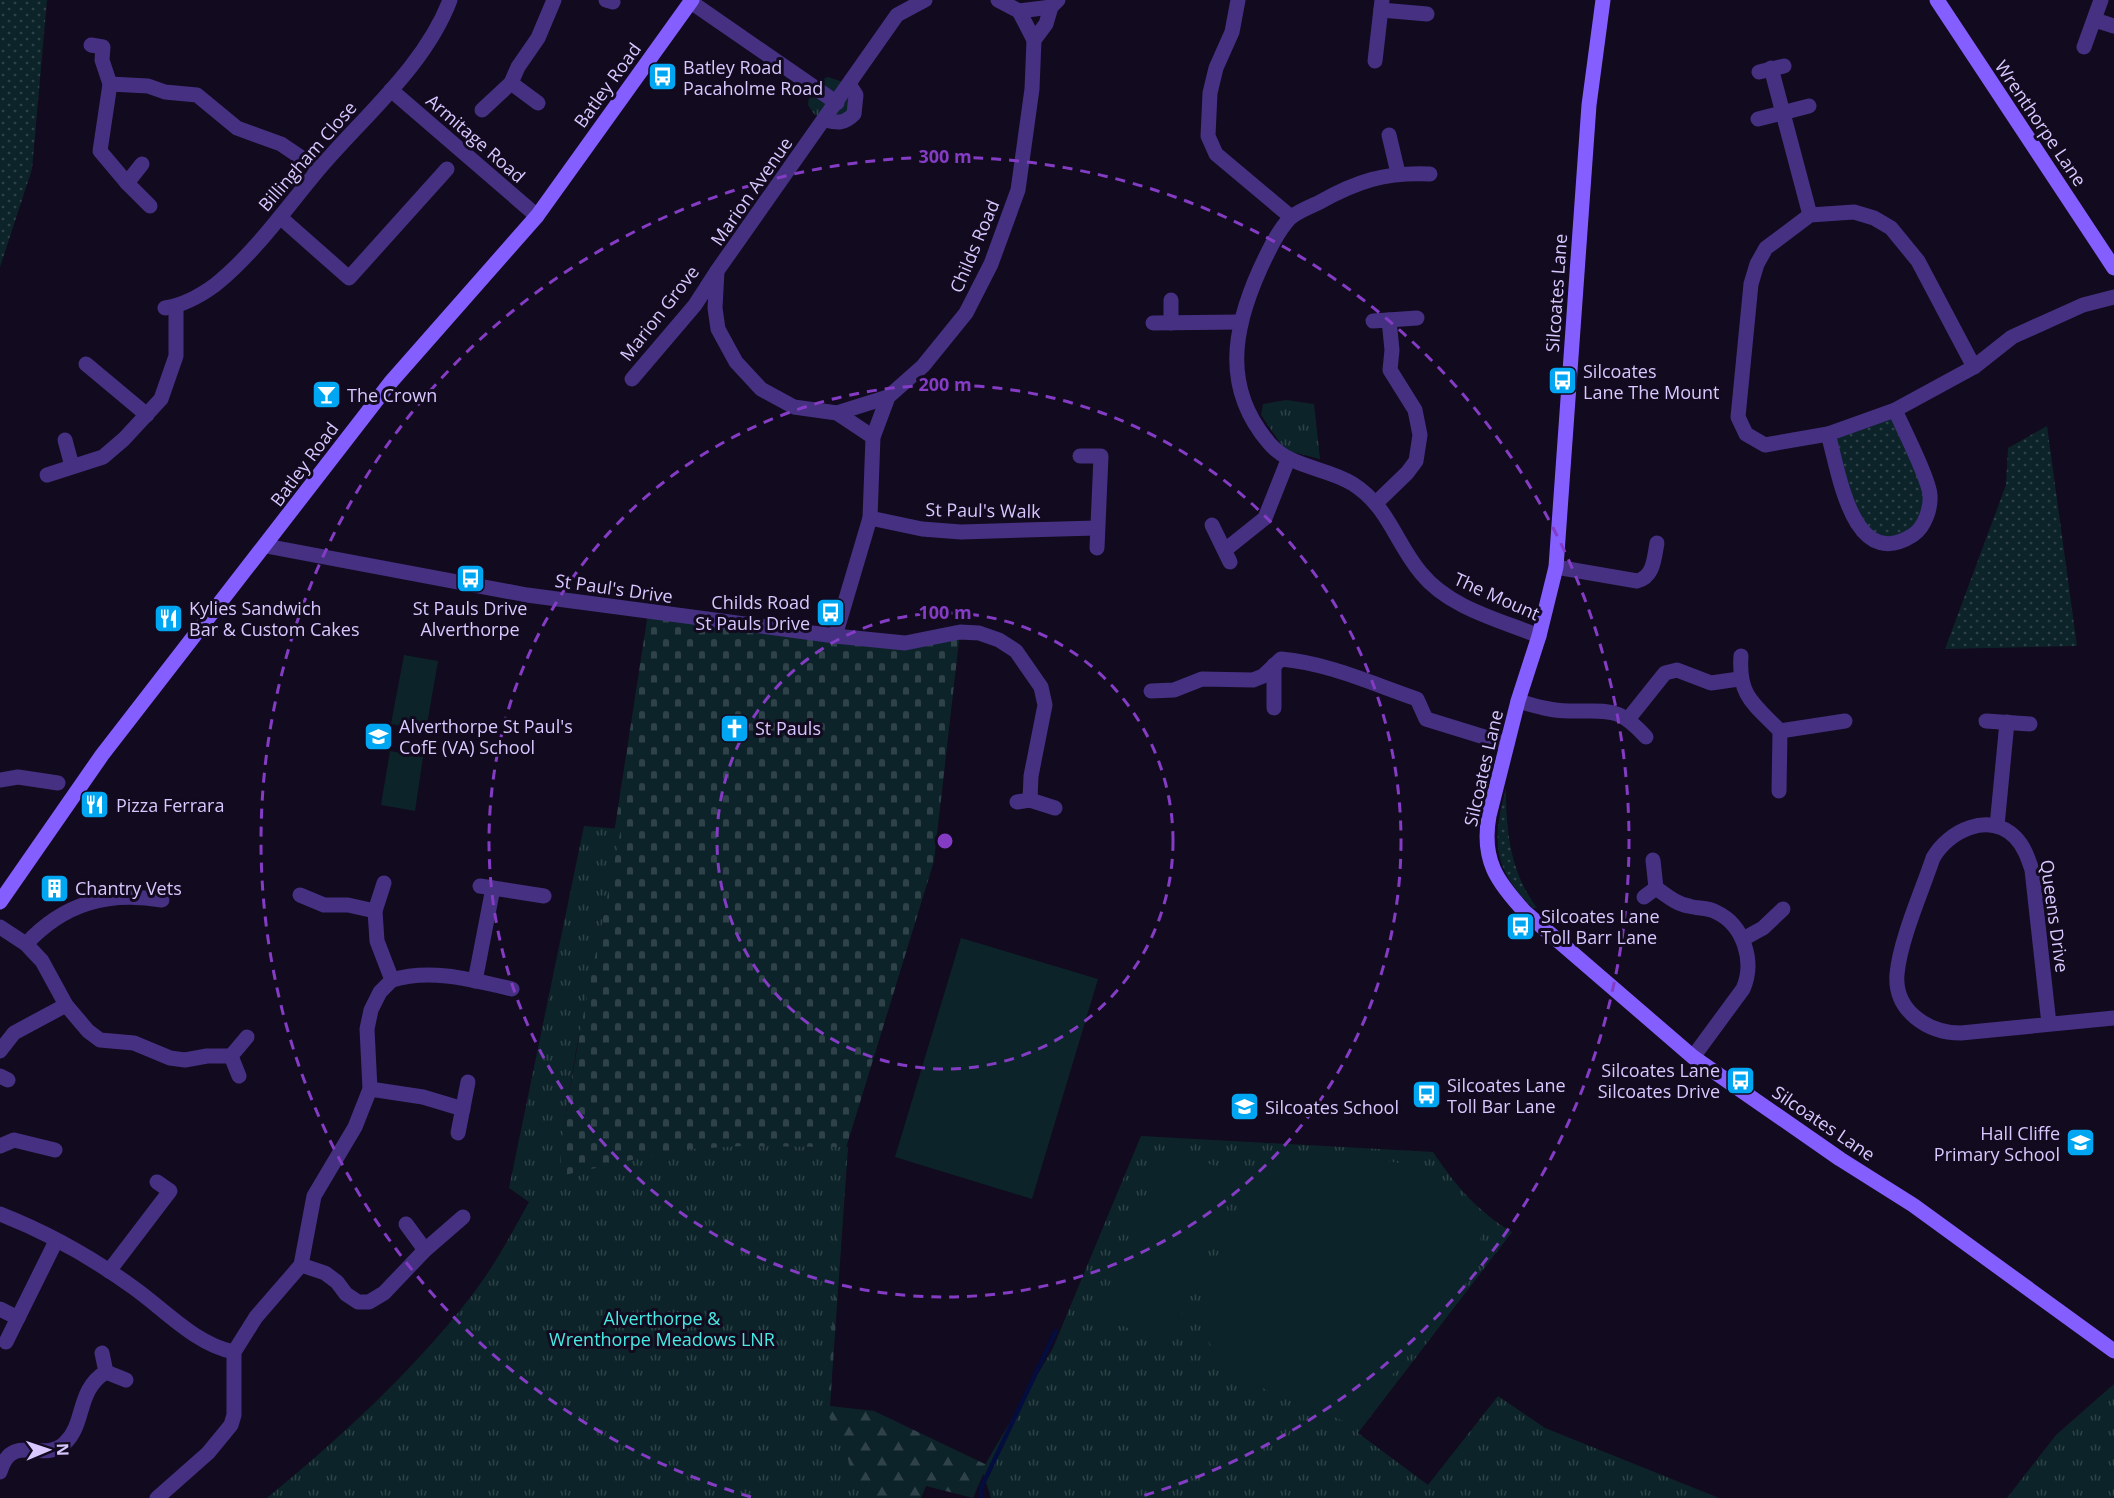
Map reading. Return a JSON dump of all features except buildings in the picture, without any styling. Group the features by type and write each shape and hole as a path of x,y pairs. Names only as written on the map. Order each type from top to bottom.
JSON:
{"street":[{"name":"Billingham Close","path":"147,415 161,399 170,380 176,356 171,307 196,298 216,285 280,217 318,169 391,90 433,36 450,0"},
{"path":"482,110 511,83 518,67 544,27 555,0"},
{"name":"Marion Avenue","path":"873,437 837,413 794,406 761,389 735,362 718,329 715,308 717,272 897,15 925,0"},
{"path":"998,0 1019,11 1034,40"},
{"path":"1235,0 1232,32 1216,68 1207,119 1208,136 1216,154 1291,217 1366,179 1398,173 1430,174"},
{"name":"Silcoates Lane","path":"1603,0 1589,105 1556,567 1539,636 1518,701 1486,832 1488,854 1494,874 1503,889 1526,913 1693,1057 1840,1159 1913,1205 2114,1351"},
{"name":"Wrenthorpe Lane","path":"1936,0 2114,268"},
{"path":"2084,48 2101,0"},
{"path":"692,1 837,103"},
{"name":"Batley Road","path":"0,902 86,776 390,383 537,216 692,1"},
{"path":"1019,11 1054,3"},
{"name":"Childs Road","path":"870,518 873,437 888,397 923,366 966,313 991,264 1018,190 1032,89 1034,40 1046,24 1054,3"},
{"path":"1375,61 1381,5 1427,14"},
{"path":"2095,20 2114,26"},
{"path":"91,45 103,47 102,60 110,84 100,151 150,206"},
{"path":"1771,68 1810,215"},
{"path":"511,83 538,103"},
{"path":"110,84 148,86 165,92 197,95 237,128 281,144 318,169"},
{"path":"825,120 838,123 846,121 854,114 856,95 849,84"},
{"name":"Armitage Road","path":"391,90 537,216"},
{"path":"1758,119 1809,106"},
{"path":"1389,135 1398,173"},
{"path":"127,183 142,164"},
{"path":"280,217 349,278 447,169"},
{"path":"1974,367 1918,261 1891,228 1854,212 1810,215 1766,248 1757,264 1751,284 1738,417 1746,434 1765,445 1828,434 1895,410 1974,367 2012,337 2083,305 2114,297"},
{"name":"The Mount","path":"1291,217 1265,259 1239,322 1238,378 1245,402 1269,443 1288,460 1352,483 1377,502 1420,573 1442,594 1539,636"},
{"name":"Marion Grove","path":"632,380 695,304 717,272"},
{"path":"1171,300 1171,323"},
{"path":"695,304 715,308"},
{"path":"1373,321 1417,318"},
{"path":"1377,502 1416,461 1420,435 1415,410 1390,370 1392,350 1389,320"},
{"path":"1153,323 1239,322"},
{"path":"47,474 103,457 147,415 86,364"},
{"name":"Marion Avenue","path":"837,413 888,397"},
{"path":"1828,434 1852,518 1861,531 1874,540 1888,544 1903,541 1916,533 1923,523 1929,510 1930,493 1895,410"},
{"path":"65,440 72,466"},
{"path":"1080,456 1101,456 1096,528 1097,548"},
{"path":"1212,525 1228,556 1265,518 1288,460"},
{"path":"835,636 870,518"},
{"name":"St Paul's Walk","path":"870,518 922,529 961,532 1096,528"},
{"path":"1556,567 1637,581 1645,579 1651,572 1657,543"},
{"name":"St Paul's Drive","path":"266,546 527,595 835,636 905,643 960,632 979,633 999,640 1016,651 1041,687 1045,705 1031,776 1023,801 1055,808"},
{"path":"1740,656 1739,679 1750,700 1780,731 1779,791"},
{"path":"1151,692 1173,690 1202,679 1253,680 1263,676 1276,659"},
{"path":"1274,708 1276,659"},
{"path":"1276,659 1317,664 1417,699 1426,719 1507,744"},
{"path":"1629,718 1665,673 1677,670 1711,683 1739,679"},
{"path":"1518,701 1551,709 1601,709 1629,718 1646,737"},
{"path":"1986,720 2030,724"},
{"path":"1780,731 1845,721"},
{"path":"2007,722 1996,826 1968,828 1953,835 1941,845 1933,858 1900,957 1897,975 1904,1005 1915,1018 1943,1033 2114,1018"},
{"path":"0,780 18,777 58,783"},
{"name":"Queens Drive","path":"1996,826 2015,836 2026,853 2032,870 2049,1024"},
{"path":"1653,860 1656,888"},
{"path":"384,883 375,911 377,941 392,981"},
{"path":"475,981 487,887 544,896"},
{"path":"1656,888 1680,904 1717,912 1743,939 1749,966 1748,977 1743,989 1693,1057"},
{"path":"1644,897 1656,888"},
{"path":"26,944 42,927 78,907 106,898 132,895 162,900"},
{"path":"300,895 324,904 348,905 375,911"},
{"path":"1743,939 1763,928 1783,909"},
{"path":"0,927 26,944 42,961 66,1005 88,1031 100,1040 134,1043 156,1055 177,1059 231,1056 247,1037"},
{"path":"157,1498 208,1454 231,1425 234,1415 234,1352 255,1317 301,1264 314,1196 321,1180 355,1127 370,1089 367,1029 371,1010 380,992 392,981 422,975 475,981 512,989"},
{"path":"0,1051 14,1033 66,1005"},
{"path":"231,1056 239,1076"},
{"path":"458,1133 468,1082"},
{"path":"370,1089 423,1097 463,1109"},
{"path":"0,1146 14,1140 55,1150"},
{"path":"109,1270 170,1191 157,1182"},
{"path":"0,1214 109,1270 209,1345 234,1352"},
{"path":"301,1264 325,1273 337,1282 346,1294 358,1302 369,1302 384,1293 425,1250 463,1217"},
{"path":"406,1224 425,1250"},
{"path":"6,1342 56,1241"},
{"path":"0,1309 18,1318"},
{"path":"102,1353 106,1372"},
{"path":"106,1372 126,1380"},
{"path":"0,1472 9,1455 19,1450 44,1451 64,1444 72,1435 85,1394 95,1379 106,1372"}],"green space":[{"path":"0,0 47,0 32,169 0,267"},
{"path":"828,77 849,84 854,114 825,120 814,114 808,105 810,95 816,84"},
{"path":"1286,400 1314,404 1320,459 1285,450 1261,415 1263,404"},
{"path":"1895,410 1929,510 1903,541 1861,531 1828,434"},
{"path":"2047,426 2077,646 1945,649 2006,485 2008,448"},
{"path":"648,613 872,641 960,632 934,861 846,1148 554,1183 615,827"},
{"path":"404,655 438,661 426,730 391,724"},
{"path":"390,751 423,757 415,811 381,805"},
{"path":"1506,788 1511,851 1521,880 1537,908 1533,908 1519,894 1503,866 1499,853 1499,823"},
{"name":"Alverthorpe & Wrenthorpe Meadows LNR","path":"584,826 621,829 576,1051 561,1144 560,1176 676,1150 742,1146 848,1147 837,1226 828,1414 865,1498 267,1498 347,1429 399,1379 447,1326 477,1288 501,1252 529,1202 509,1188"},
{"path":"961,938 1098,979 1032,1199 895,1157"},
{"path":"1141,1136 1433,1152 1477,1206 1512,1232 1358,1433 1428,1485 1498,1396 1545,1428 1719,1498 991,1498 982,1470 1053,1348"},
{"path":"801,1145 848,1147 830,1406 874,1411 987,1465 973,1498 926,1486 921,1498 810,1498"},
{"path":"1166,1146 1239,1176 1169,1345 1097,1315"},
{"path":"1290,1155 1372,1159 1414,1168 1447,1188 1461,1201 1472,1216 1479,1232 1481,1249 1476,1266 1467,1282 1352,1424 1302,1405 1250,1381 1228,1366 1211,1346 1202,1323 1201,1295 1250,1176 1260,1165"},
{"path":"2114,1384 2114,1498 2007,1498 2056,1435"}],"waterway":[{"path":"981,1498 981,1488 1056,1331"}],"place":[{"name":"Batley Road Pacaholme Road","path":"662,77"},
{"name":"Silcoates Lane The Mount","path":"1562,381"},
{"name":"The Crown","path":"326,395"},
{"name":"St Pauls Drive Alverthorpe","path":"470,579"},
{"name":"Childs Road St Pauls Drive","path":"831,612"},
{"name":"Kylies Sandwich Bar & Custom Cakes","path":"168,618"},
{"name":"St Pauls","path":"734,728"},
{"name":"Alverthorpe St Paul's CofE (VA) School","path":"378,736"},
{"name":"Pizza Ferrara","path":"95,805"},
{"name":"Chantry Vets","path":"54,888"},
{"name":"Silcoates Lane Toll Barr Lane","path":"1520,926"},
{"name":"Silcoates Lane Silcoates Drive","path":"1741,1080"},
{"name":"Silcoates Lane Toll Bar Lane","path":"1426,1095"},
{"name":"Silcoates School","path":"1244,1107"},
{"name":"Hall Cliffe Primary School","path":"2081,1143"}]}
